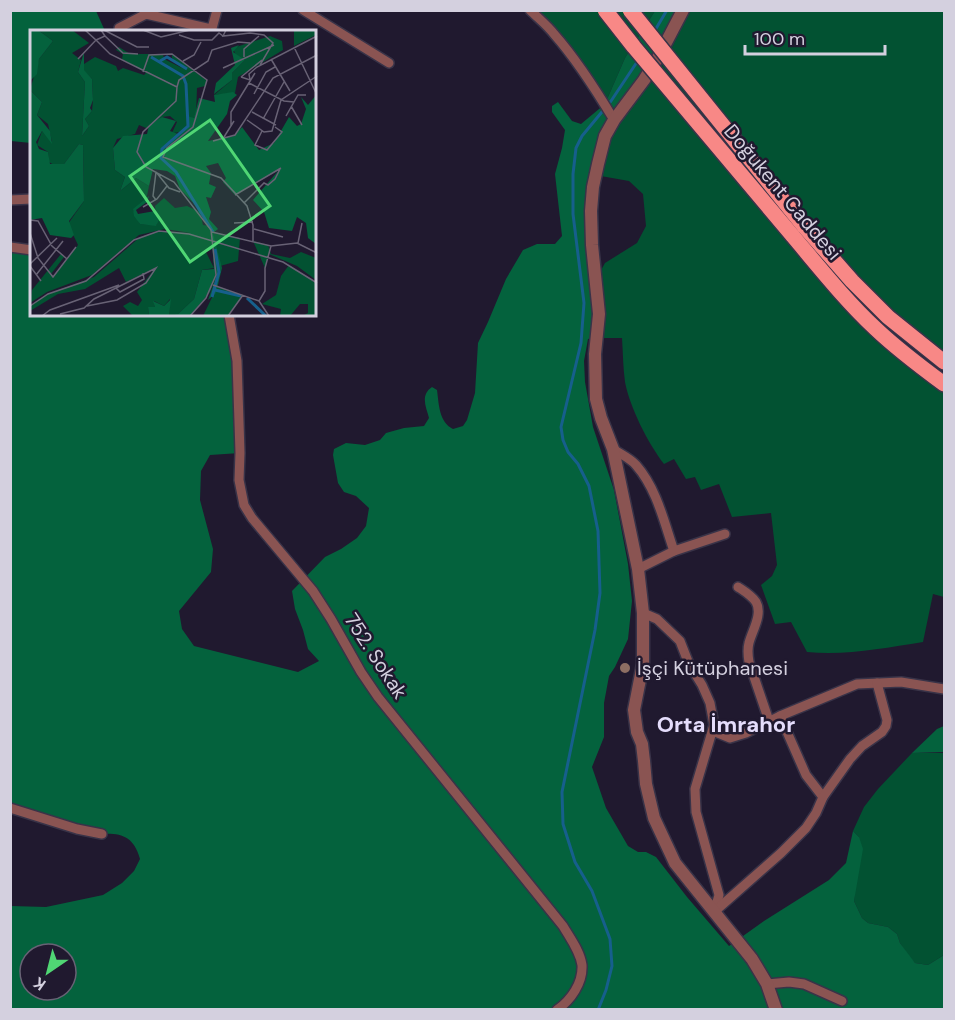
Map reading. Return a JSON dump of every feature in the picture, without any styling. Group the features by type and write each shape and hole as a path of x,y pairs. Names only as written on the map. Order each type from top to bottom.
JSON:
{"main road":[{"name":"Doğukent Caddesi","path":"605,10 634,47 798,230 888,317 945,362"},
{"name":"Doğukent Caddesi","path":"630,10 798,230 839,291 876,330 919,366 945,384"}],"street":[{"path":"119,28 146,14 211,30 217,10"},
{"path":"303,10 388,63"},
{"path":"530,10 560,41 593,86 614,120"},
{"path":"683,10 654,64 605,136 598,164 591,211 599,314 595,354 596,399 600,418 612,449 638,569 643,613 643,664 634,710 654,818 675,862 752,959 767,984 776,1010"},
{"path":"10,200 30,199"},
{"path":"10,247 30,250"},
{"name":"752. Sokak","path":"229,316 237,361 239,480 244,505 252,518 313,591 378,697 563,926 582,964 579,983 574,992 556,1010"},
{"path":"612,449 635,464 648,483 657,499 674,551"},
{"path":"638,569 674,551 724,534"},
{"path":"738,587 752,597 759,611 747,654 769,721"},
{"path":"643,613 657,619 680,641 689,664 710,703 714,725 694,789 696,812 719,895 714,912"},
{"path":"712,731 730,738 746,733 780,716 857,684 901,682 945,689"},
{"path":"714,912 794,841 806,828 823,797 855,752 882,732 887,720 877,683"},
{"path":"780,716 806,775 823,797"},
{"path":"10,808 31,816 102,834"},
{"path":"767,984 789,982 804,984 842,1001"}],"green space":[{"path":"10,11 96,11 105,30 30,30 30,143 11,141"},
{"path":"530,11 655,11 625,58 605,104 593,86"},
{"path":"655,11 683,11 614,120 593,187 596,338 588,339 584,361 585,382 593,427 614,490 628,564 632,601 628,639 609,676 604,703 604,737 592,767 606,808 628,846 638,852 646,852 656,857 729,946 829,880 846,863 853,831 859,837 863,849 854,901 862,918 868,923 888,927 897,934 900,943 915,963 928,965 944,955 944,1009 11,1010 11,906 46,907 103,895 122,883 134,871 140,859 131,841 116,834 102,834 11,808 11,247 30,250 30,316 229,316 237,361 240,453 210,455 201,471 200,500 213,549 211,572 179,611 182,629 194,646 298,672 319,661 308,649 295,609 292,591 325,557 357,538 366,526 369,508 356,496 344,492 338,483 334,449 346,443 365,445 380,440 386,433 424,426 429,418 425,397 432,387 437,390 440,412 448,426 453,429 463,426 475,393 478,343 506,279 523,250 537,244 555,244 562,236 555,174 565,130 552,112 552,106 558,102 572,121 581,124 605,104 625,58"},
{"path":"683,11 944,11 944,362 793,214 782,222 839,291 944,384 944,597 933,594 923,642 851,652 807,652 791,622 775,624 761,585 772,576 777,565 771,513 732,517 719,484 701,490 695,477 686,479 674,459 664,464 646,436 631,403 625,382 622,338 596,338 595,281 605,263 637,243 646,226 643,194 629,181 595,175 605,136"},
{"path":"944,726 944,752 912,753 937,729"},
{"path":"912,753 944,753 944,955 928,965 915,963 900,943 897,934 888,927 868,923 862,918 854,901 859,837 853,831 864,807"}],"waterway":[{"path":"654,32 667,10"},
{"path":"598,1010 612,966 610,939 592,891 575,862 563,824 562,792 595,630 600,593 598,531 589,486 578,464 568,452 561,427 581,343 584,303 573,214 573,174 576,148 582,136 611,101 639,59"}],"place":[{"name":"İşçi Kütüphanesi","path":"625,668"}],"district":[{"name":"Orta İmrahor","path":"726,724"}]}
